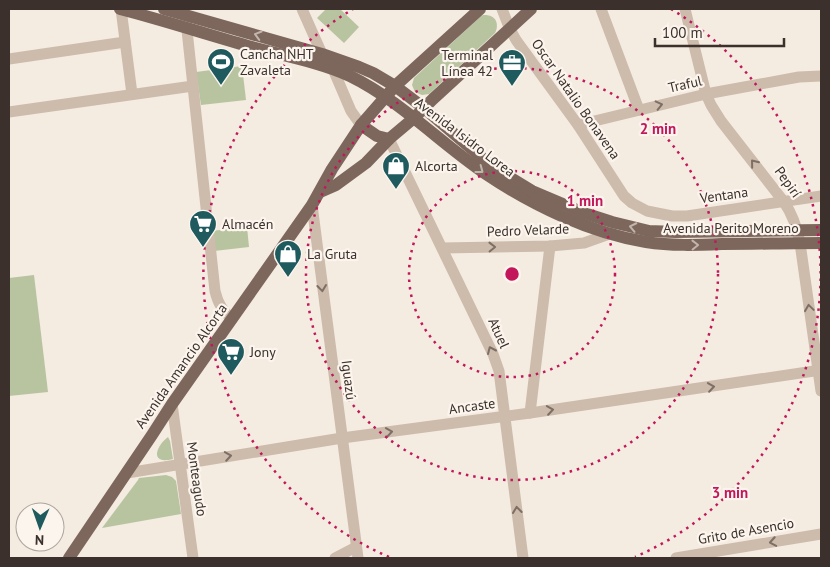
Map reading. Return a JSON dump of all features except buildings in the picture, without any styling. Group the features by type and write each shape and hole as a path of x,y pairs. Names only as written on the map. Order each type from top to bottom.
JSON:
{"main road":[{"path":"121,9 186,21"},
{"path":"164,9 186,21"},
{"name":"Avenida Amancio Alcorta","path":"69,558 172,404 312,205 332,169 361,125 394,86 480,9"},
{"path":"320,192 336,185 366,163 389,139 414,118 530,9"},
{"name":"Avenida Isidro Lorea","path":"186,21 322,54 373,73 424,108 487,162 532,191 612,228"},
{"name":"Avenida Isidro Lorea","path":"186,21 230,41 333,69 351,77 385,97 483,172 519,195 578,222 612,228"},
{"path":"361,125 377,136 389,139"},
{"name":"Avenida Perito Moreno","path":"612,228 799,237 821,243"},
{"name":"Avenida Perito Moreno","path":"799,237 821,230"}],"street":[{"path":"121,9 132,94"},
{"path":"302,9 322,54 333,69 350,111 361,125"},
{"name":"Oscar Natalio Bonavena","path":"502,9 516,40 578,125 624,196 632,203"},
{"path":"601,9 639,110"},
{"name":"Pepirí","path":"685,9 706,94 711,105 721,121 791,211 799,237 820,371 821,391"},
{"path":"186,21 215,291 220,306 232,320"},
{"path":"9,59 125,42"},
{"name":"Traful","path":"799,77 821,68"},
{"name":"Traful","path":"578,125 706,94 799,77 821,76"},
{"path":"9,112 193,86"},
{"name":"Atuel","path":"389,139 493,354 501,382 524,558"},
{"name":"Ventana","path":"632,203 647,211 658,214 687,216 821,196"},
{"name":"Iguazú","path":"312,205 357,553"},
{"name":"Pedro Velarde","path":"443,248 550,246 584,243 612,228"},
{"path":"530,413 550,246"},
{"name":"Ancaste","path":"127,473 342,438 820,371"},
{"name":"Monteagudo","path":"172,404 193,558"},
{"name":"Grito de Asencio","path":"681,558 821,534"},
{"path":"335,558 357,553"}],"green space":[{"path":"326,9 340,9 359,27 344,43 317,18"},
{"path":"483,15 491,16 497,23 495,33 429,94 422,95 415,92 412,85 414,78"},
{"name":"Cancha NHT Zavaleta","path":"242,66 246,100 201,105 196,72"},
{"path":"247,227 249,247 214,251 211,231"},
{"path":"34,275 48,392 9,396 9,278"},
{"path":"168,437 173,459 161,460 157,454 158,450"},
{"path":"166,475 176,481 181,514 102,528 139,478"}],"place":[{"name":"Cancha NHT Zavaleta","path":"221,86"},
{"name":"Terminal Línea 42","path":"512,87"},
{"name":"Alcorta","path":"396,190"},
{"name":"Almacén","path":"203,248"},
{"name":"La Gruta","path":"288,278"},
{"name":"Jony","path":"231,376"}]}
